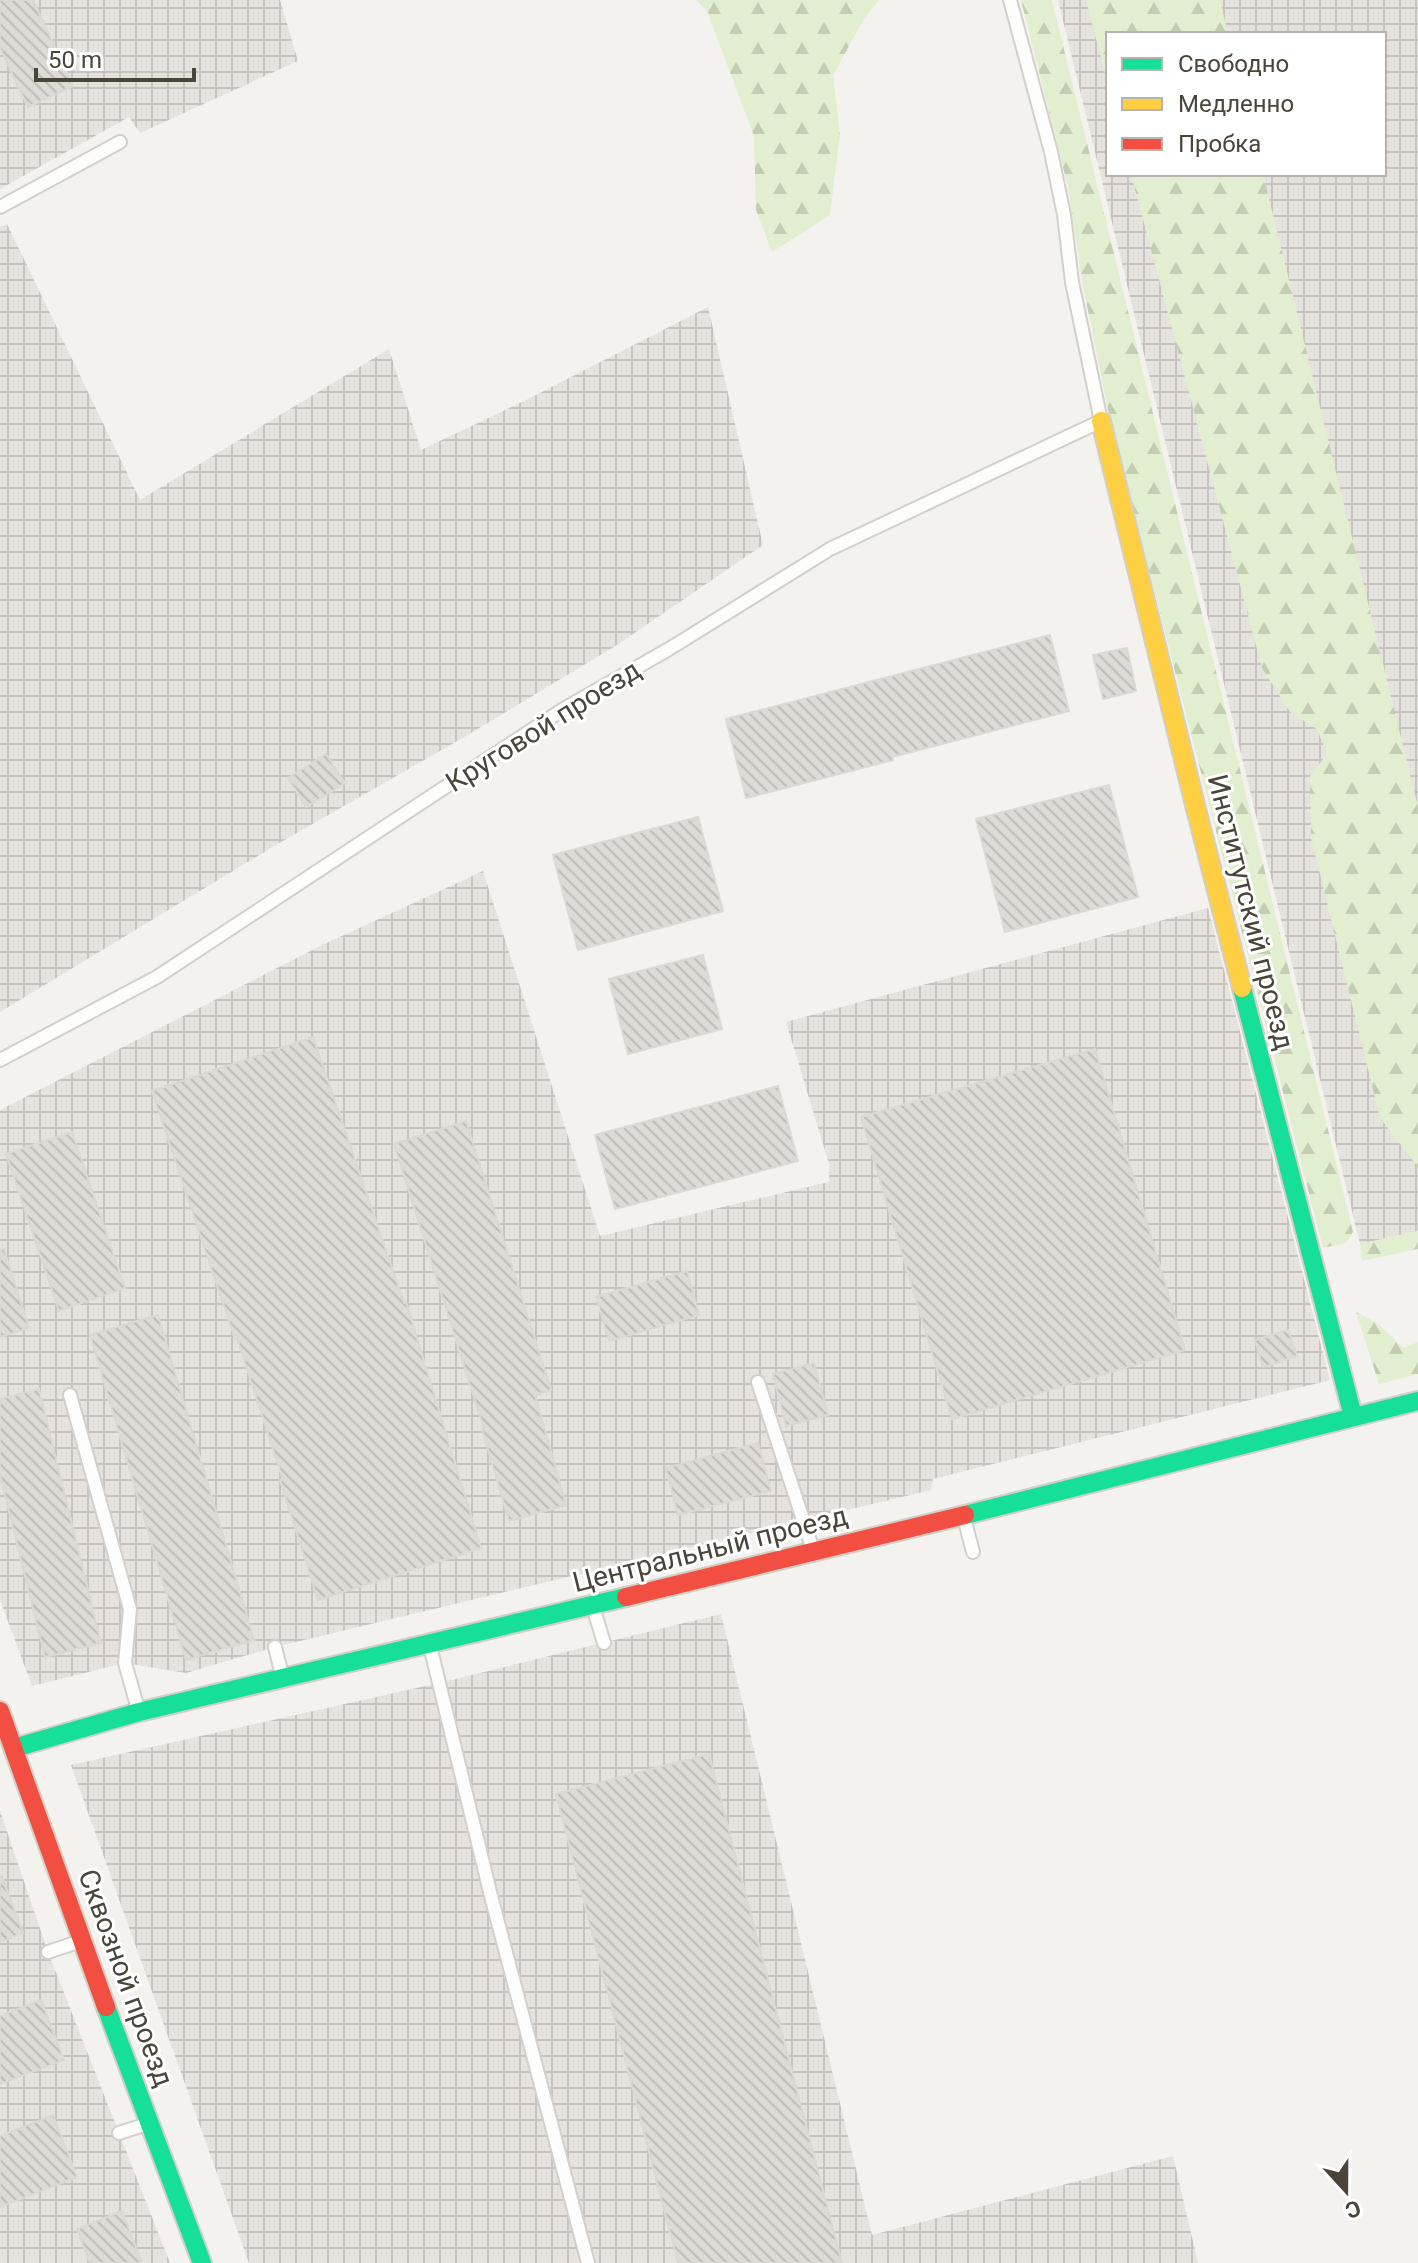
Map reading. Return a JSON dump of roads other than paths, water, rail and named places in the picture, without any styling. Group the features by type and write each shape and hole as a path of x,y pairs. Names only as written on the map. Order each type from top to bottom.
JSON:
{"street":[{"name":"Институтский проезд","path":"1101,421 1190,807 1353,1416"},
{"name":"Центральный проезд","path":"7,1751 139,1712 814,1553 1418,1401"},
{"name":"Сквозной проезд","path":"0,1711 7,1751 202,2263"}],"lane":[{"path":"1010,0 1054,165 1072,282 1101,421"},
{"path":"0,207 120,142"},
{"name":"Круговой проезд","path":"0,1060 157,977 562,710 669,649 830,549 1101,421"},
{"path":"758,1382 814,1553"},
{"path":"70,1395 130,1609 125,1663 139,1712"},
{"path":"963,1515 973,1552"},
{"path":"592,1606 604,1643"},
{"path":"429,1645 491,1896 588,2263"},
{"path":"275,1647 283,1678"},
{"path":"48,1952 81,1941"},
{"path":"119,2133 150,2123"}]}
